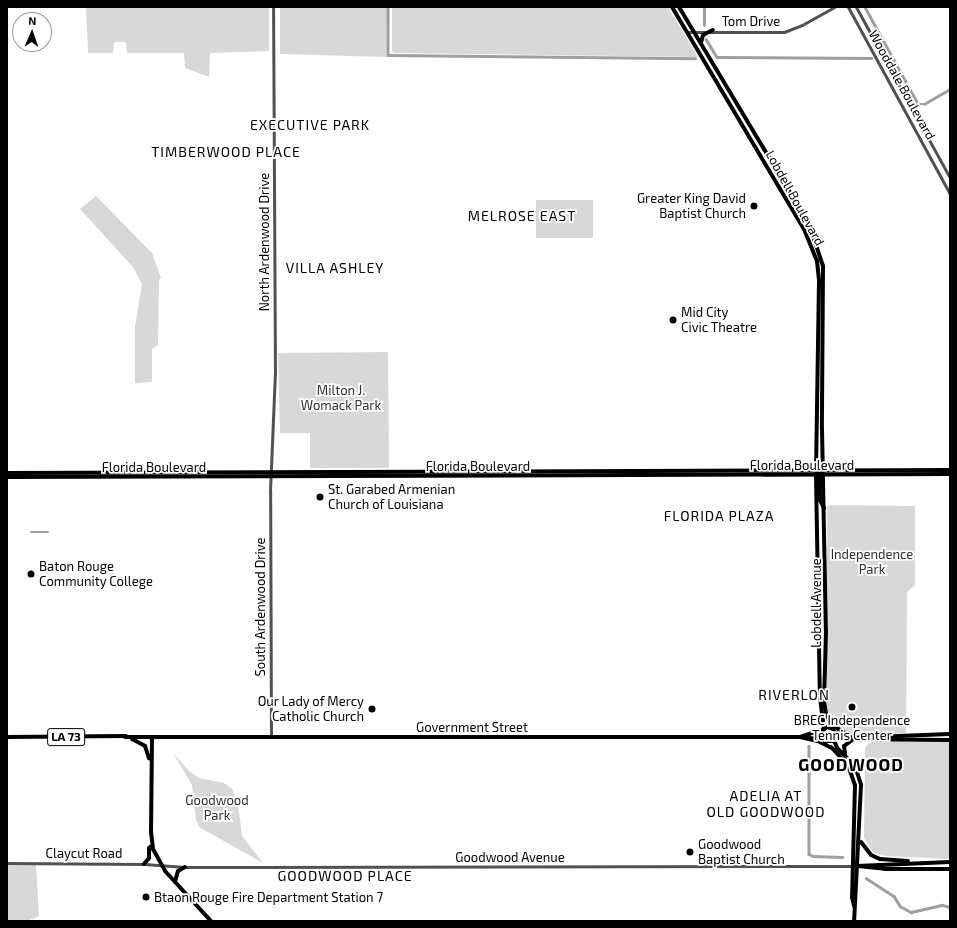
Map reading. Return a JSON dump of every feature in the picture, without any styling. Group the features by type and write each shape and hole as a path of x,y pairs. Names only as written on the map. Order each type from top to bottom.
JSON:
{"main road":[{"name":"Lobdell Boulevard","path":"672,7 801,224 817,261 819,296 817,376 820,473"},
{"name":"Lobdell Boulevard","path":"679,7 809,224 820,250 824,296 824,371 820,473"},
{"path":"701,43 703,35 713,30"},
{"path":"773,176 778,172"},
{"path":"801,224 809,224"},
{"path":"824,296 819,296 824,316"},
{"path":"818,353 820,368 824,371"},
{"path":"817,376 820,378 823,392"},
{"path":"604,475 617,471"},
{"name":"Florida Boulevard","path":"384,474 617,471 750,473"},
{"name":"Florida Boulevard","path":"7,477 38,475 214,474 604,475 948,472"},
{"name":"Florida Boulevard","path":"7,473 38,475"},
{"name":"Lobdell Avenue","path":"820,473 824,508 825,550 824,701 830,723 835,731"},
{"name":"Lobdell Avenue","path":"820,473 820,697 824,740"},
{"path":"819,523 825,550"},
{"path":"830,723 844,734 857,738"},
{"path":"818,732 823,724"},
{"path":"824,729 835,731 843,737 868,740 950,740"},
{"name":"Government Street","path":"800,737 824,729"},
{"path":"835,731 834,740 837,748 855,766 860,780 862,796 854,921"},
{"path":"834,740 872,736 950,734"},
{"name":"Government Street","path":"7,737 800,737 834,740"},
{"name":"Government Street","path":"125,737 144,737"},
{"path":"152,737 152,846 162,866 211,921"},
{"path":"131,738 145,746 151,759"},
{"path":"805,738 832,748"},
{"path":"846,756 844,746 857,738"},
{"path":"824,740 850,769 855,796 852,897 854,906"},
{"path":"850,769 855,766"},
{"path":"855,796 862,796"},
{"path":"860,838 866,851 880,859 950,862"},
{"path":"144,864 149,858 149,848 152,846"},
{"path":"858,866 932,862"},
{"path":"885,869 898,864"},
{"name":"Goodwood Avenue","path":"853,866 858,866"},
{"path":"858,866 885,869 950,868"},
{"path":"175,882 178,871 185,867"}],"street":[{"name":"Tom Drive","path":"687,32 692,30 784,32 802,25 834,7"},
{"name":"Wooddale Boulevard","path":"848,7 950,194"},
{"name":"Wooddale Boulevard","path":"856,7 950,178"},
{"name":"North Ardenwood Drive","path":"270,474 275,389 273,8"},
{"name":"South Ardenwood Drive","path":"270,474 271,737"},
{"name":"Claycut Road","path":"7,863 144,864 162,866"},
{"name":"Goodwood Avenue","path":"162,866 853,866"}],"green space":[{"path":"269,7 269,51 210,53 209,77 185,68 184,53 127,53 126,42 114,42 113,53 88,53 86,8"},
{"path":"280,7 387,7 386,57 280,54"},
{"path":"392,7 668,7 698,57 395,53 392,52"},
{"path":"96,196 152,253 161,278 159,280 158,345 152,349 152,382 135,383 135,326 142,284 133,267 80,209"},
{"path":"536,200 593,200 593,238 536,238"},
{"name":"Milton J. Womack Park","path":"388,352 389,468 310,468 310,433 280,433 278,353"},
{"name":"Independence Park","path":"830,505 915,506 915,585 907,592 906,733 848,734 834,724 827,709 827,507"},
{"path":"950,741 950,859 886,856 873,852 864,838 865,748 872,742"},
{"name":"Goodwood Park","path":"173,753 189,771 199,778 224,783 232,789 238,804 242,836 263,863 199,827 196,820 192,785"},
{"path":"7,864 36,865 39,916 27,921 7,921"}],"waterway":[{"path":"388,7 388,55 695,58"},
{"path":"704,7 704,25"},
{"path":"865,7 918,104 924,104 950,89"},
{"path":"706,39 717,57 871,58"},
{"path":"31,532 48,532"},
{"path":"809,746 809,854 813,856 842,857"},
{"path":"866,878 894,896 900,906 911,912 942,905 950,907"}],"place":[{"name":"Greater King David Baptist Church","path":"754,206"},
{"name":"Mid City Civic Theatre","path":"673,320"},
{"name":"St. Garabed Armenian Church of Louisiana","path":"320,497"},
{"name":"Baton Rouge Community College","path":"31,574"},
{"name":"BREC Independence Tennis Center","path":"852,707"},
{"name":"Our Lady of Mercy Catholic Church","path":"372,709"},
{"name":"Goodwood Baptist Church","path":"690,852"},
{"name":"Btaon Rouge Fire Department Station 7","path":"146,897"}],"district":[{"name":"EXECUTIVE PARK","path":"310,125"},
{"name":"TIMBERWOOD PLACE","path":"226,152"},
{"name":"MELROSE EAST","path":"522,216"},
{"name":"VILLA ASHLEY","path":"335,268"},
{"name":"FLORIDA PLAZA","path":"719,516"},
{"name":"RIVERLON","path":"794,695"},
{"name":"GOODWOOD","path":"851,765"},
{"name":"ADELIA AT OLD GOODWOOD","path":"766,804"},
{"name":"GOODWOOD PLACE","path":"345,876"}]}
